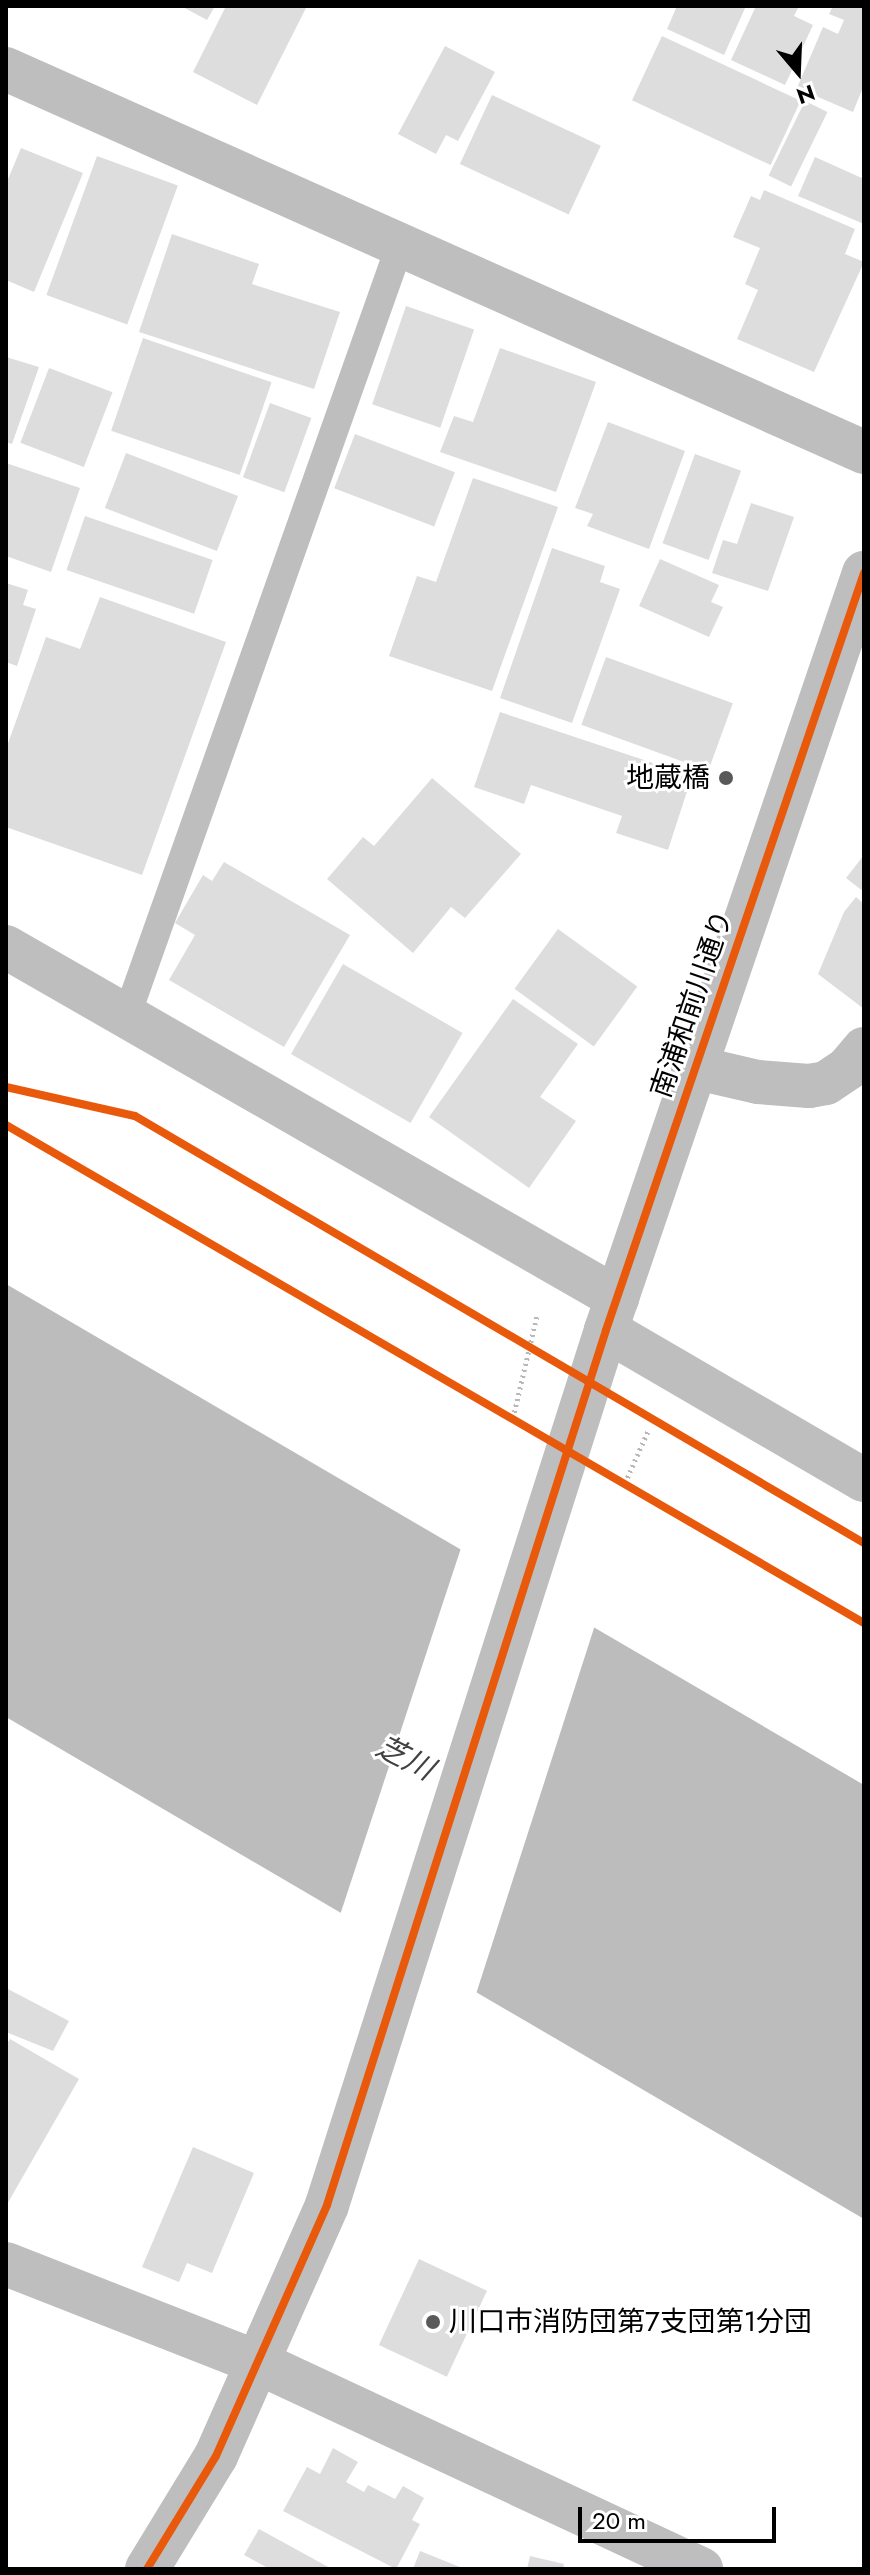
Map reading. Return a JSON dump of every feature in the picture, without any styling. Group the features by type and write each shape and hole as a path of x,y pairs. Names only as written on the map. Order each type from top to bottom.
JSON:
{"street":[{"path":"6,69 399,248 864,452"},
{"name":"南浦和前川通り","path":"147,2569 216,2456 327,2205 693,1067 864,573"},
{"path":"6,947 612,1314 864,1480"},
{"path":"693,1067 758,1082 809,1086 826,1083 848,1068 864,1049"},
{"path":"6,2264 259,2363 657,2558 701,2569"}],"lane":[{"path":"126,1018 399,248"}],"path":[{"path":"513,1418 538,1312"},
{"path":"520,1342 548,1358"},
{"path":"499,1410 638,1491"},
{"path":"625,1483 648,1431"}],"water":[{"name":"芝川","path":"6,1284 864,1785 864,2219 6,1717"}],"pier":[{"path":"461,1548 595,1625 476,1994 340,1915"}],"building":[{"path":"181,6 215,6 207,20"},
{"path":"226,6 307,6 257,105 193,72"},
{"path":"677,6 746,6 724,55 667,29"},
{"path":"756,6 799,6 794,16 813,25 785,85 731,60"},
{"path":"833,6 864,6 864,85 853,112 797,88 823,27 838,34 844,20 829,14"},
{"path":"662,36 801,101 771,165 632,100"},
{"path":"445,46 495,72 458,141 446,135 436,154 398,134"},
{"path":"492,95 601,146 569,215 460,164"},
{"path":"805,101 827,112 791,187 769,176"},
{"path":"21,148 83,173 34,292 6,280 6,184"},
{"path":"97,156 178,185 127,324 46,295"},
{"path":"815,157 864,179 864,224 798,196"},
{"path":"764,190 855,229 845,254 864,262 814,372 737,339 758,290 745,284 760,248 733,237 751,196 760,200"},
{"path":"172,234 259,264 252,284 340,312 314,389 139,332"},
{"path":"406,306 474,329 440,428 372,404"},
{"path":"143,338 272,382 240,475 111,431"},
{"path":"500,348 596,382 556,492 440,452 454,416 473,422"},
{"path":"6,357 39,367 12,444 6,442"},
{"path":"49,368 112,392 84,467 20,443"},
{"path":"270,403 311,418 284,492 243,477"},
{"path":"608,422 685,451 649,549 587,526 593,514 575,508"},
{"path":"355,434 455,472 434,526 334,488"},
{"path":"126,453 238,496 217,551 105,508"},
{"path":"695,454 741,471 709,560 663,543"},
{"path":"6,463 80,488 51,572 6,556"},
{"path":"473,478 558,507 492,691 389,656 417,576 436,582"},
{"path":"751,503 794,517 768,591 712,573 723,540 737,544"},
{"path":"85,516 213,560 194,614 66,570"},
{"path":"552,548 605,566 600,582 620,589 572,723 500,698"},
{"path":"660,559 719,585 711,602 723,607 709,637 639,606"},
{"path":"6,583 28,590 23,605 36,609 17,666 6,662"},
{"path":"100,597 226,642 142,875 6,827 6,749 46,637 80,649"},
{"path":"606,657 733,703 708,771 581,725"},
{"path":"500,712 692,776 668,850 616,833 622,816 531,785 524,804 474,787"},
{"path":"432,778 521,854 465,918 451,907 413,953 327,879 363,837 374,846"},
{"path":"864,855 864,892 846,878"},
{"path":"224,862 350,935 284,1047 169,980 195,935 175,923 203,875 212,881"},
{"path":"856,897 864,904 864,1009 818,974 844,912"},
{"path":"558,929 637,987 594,1046 515,989"},
{"path":"343,964 463,1033 411,1123 291,1054"},
{"path":"513,999 578,1044 540,1097 576,1121 529,1188 429,1117"},
{"path":"6,1988 69,2021 53,2051 6,2032"},
{"path":"10,2039 79,2079 6,2206 6,2045"},
{"path":"193,2147 254,2173 212,2273 187,2263 179,2282 142,2267"},
{"path":"419,2259 487,2291 447,2377 379,2345"},
{"path":"333,2448 358,2462 346,2482 364,2492 368,2485 395,2499 403,2486 424,2498 412,2520 420,2524 396,2569 283,2511 307,2467 320,2474"},
{"path":"259,2529 332,2569 270,2569 244,2555"},
{"path":"420,2551 465,2569 413,2569"},
{"path":"530,2556 564,2564 563,2569 527,2569"}],"cycle path":[{"path":"147,2569 216,2456 327,2205 606,1330 864,573"},
{"path":"6,1087 135,1116 864,1543"},
{"path":"6,1125 864,1623"}],"place":[{"name":"地蔵橋","path":"726,778"},
{"name":"川口市消防団第7支団第1分団","path":"433,2322"}]}
